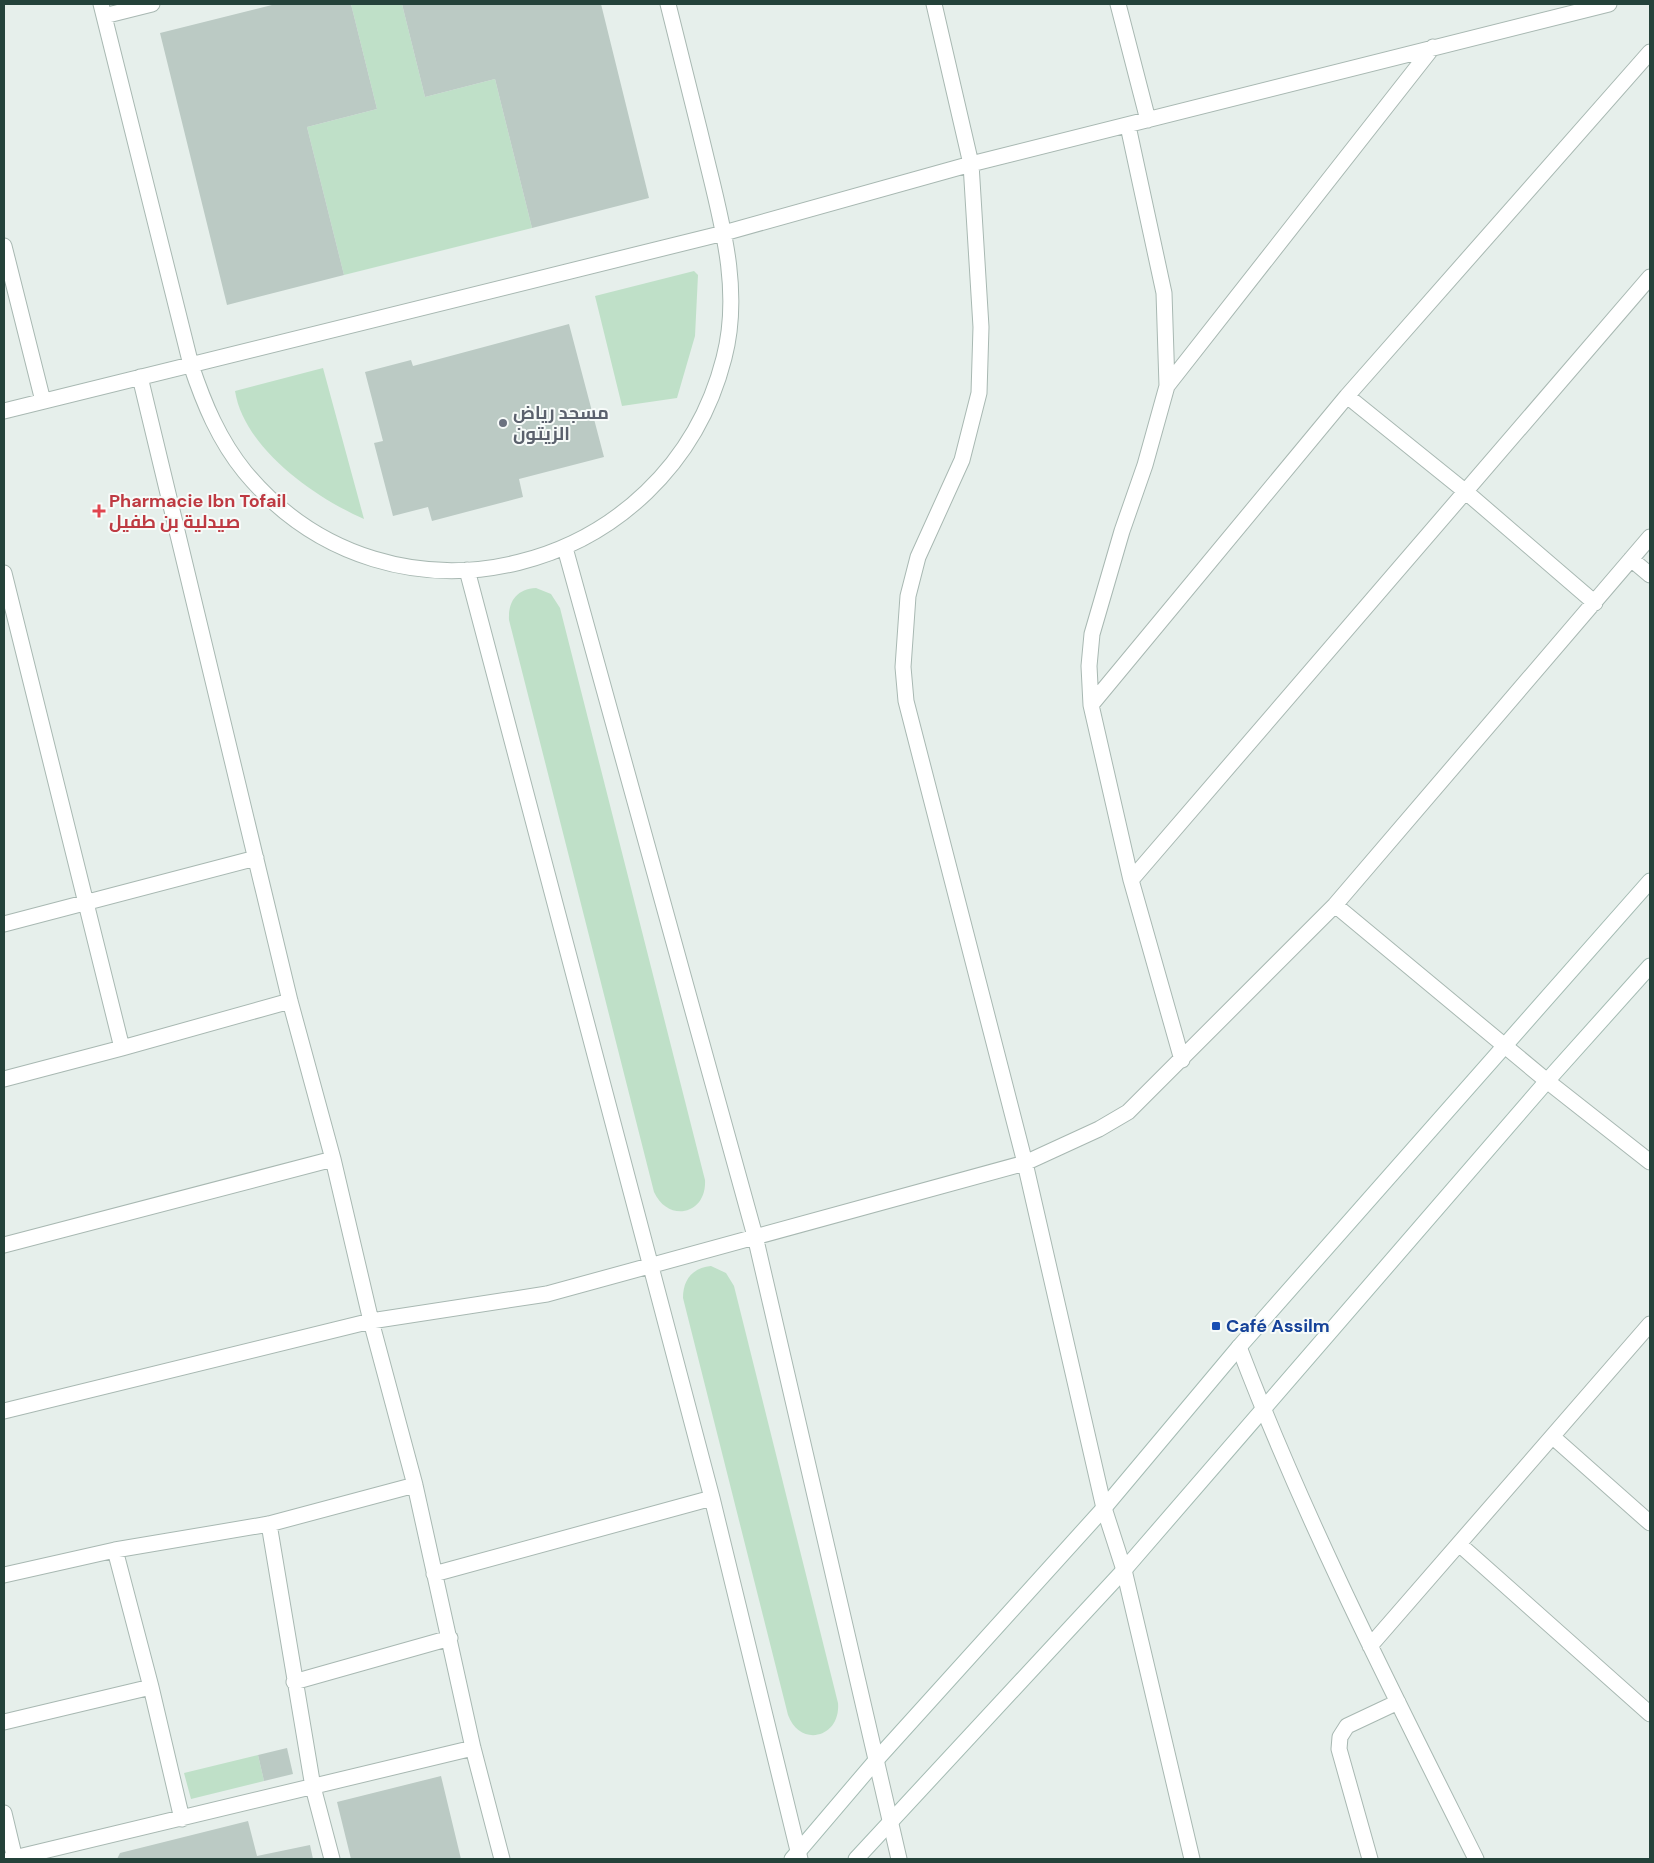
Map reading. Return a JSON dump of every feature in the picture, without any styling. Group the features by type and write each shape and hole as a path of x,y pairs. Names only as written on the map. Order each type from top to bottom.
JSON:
{"street":[{"path":"152,4 103,10 191,365 203,402 221,437 246,472 276,503 310,529 348,549 389,563 431,570 467,570 517,564 565,548 599,531 634,505 665,474 691,438 711,399 725,357 731,313 730,273 724,232 668,4"},
{"path":"934,4 971,164 981,327 979,393 962,460 918,557 908,596 903,667 908,710 1025,1163 1104,1508 1124,1570 1192,1859"},
{"path":"1118,4 1148,120"},
{"path":"4,411 724,232 971,164 1609,4"},
{"path":"1168,386 1433,47"},
{"path":"1090,705 1347,396 1650,52"},
{"path":"1128,126 1164,293 1168,386 1092,634 1089,666 1090,705 1131,880 1182,1060"},
{"path":"4,246 43,400"},
{"path":"1131,880 1650,277"},
{"path":"140,378 290,1001 333,1159 371,1321 415,1485 473,1748 502,1859"},
{"path":"1347,396 1466,492 1595,603"},
{"path":"4,1411 371,1321 547,1294 1025,1163 1099,1129 1128,1112 1335,905 1650,537"},
{"path":"565,548 755,1236 900,1859"},
{"path":"1631,559 1650,575"},
{"path":"467,570 712,1498 797,1857"},
{"path":"4,573 9,618 86,903 122,1048"},
{"path":"4,924 256,858"},
{"path":"797,1857 878,1758 1104,1508 1239,1347 1650,881"},
{"path":"1335,905 1505,1044 1547,1081 1650,1162"},
{"path":"856,1859 1124,1570 1262,1408 1547,1081 1650,966"},
{"path":"4,1078 122,1048 290,1001"},
{"path":"4,1245 333,1159"},
{"path":"1370,1646 1650,1326"},
{"path":"1239,1347 1262,1408 1370,1646 1476,1859"},
{"path":"1553,1437 1650,1523"},
{"path":"4,1575 115,1550 269,1524 415,1485"},
{"path":"434,1574 712,1498"},
{"path":"269,1524 313,1787 332,1859"},
{"path":"1459,1544 1650,1714"},
{"path":"115,1550 151,1687 182,1818"},
{"path":"294,1682 450,1638"},
{"path":"4,1722 151,1687"},
{"path":"1370,1859 1338,1749 1340,1737 1347,1726 1398,1702"},
{"path":"4,1813 13,1859 473,1748"}],"green space":[{"path":"351,4 402,4 425,97 495,79 532,228 344,275 307,127 377,109"},
{"path":"694,271 698,275 695,336 677,398 622,406 595,296"},
{"path":"323,368 364,519 324,498 284,468 252,432 241,412 235,391"},
{"path":"536,588 551,594 560,608 705,1180 704,1192 700,1201 686,1211 668,1208 660,1202 654,1192 509,620 510,607 515,597 524,591"},
{"path":"711,1266 726,1273 734,1286 838,1703 837,1715 833,1724 827,1731 819,1735 801,1732 788,1715 683,1298 683,1292 690,1276 699,1269"},
{"path":"258,1755 264,1781 191,1799 184,1773"}],"building":[{"path":"276,4 351,4 377,109 307,127 344,275 227,305 160,33"},
{"path":"402,4 601,4 649,198 532,228 495,79 425,97"},
{"path":"569,324 604,457 519,479 523,497 432,521 428,507 393,516 374,443 383,441 365,372 411,360 413,366"},
{"path":"287,1748 293,1774 264,1781 258,1755"},
{"path":"441,1776 461,1859 351,1859 337,1802"},
{"path":"248,1821 257,1856 310,1845 313,1859 117,1859 120,1853"}],"place":[{"name":"مسجد رياض الزيتون","path":"503,423"},
{"name":"Pharmacie Ibn Tofail صيدلية بن طفيل","path":"99,511"},
{"name":"Café Assilm","path":"1216,1326"}]}
